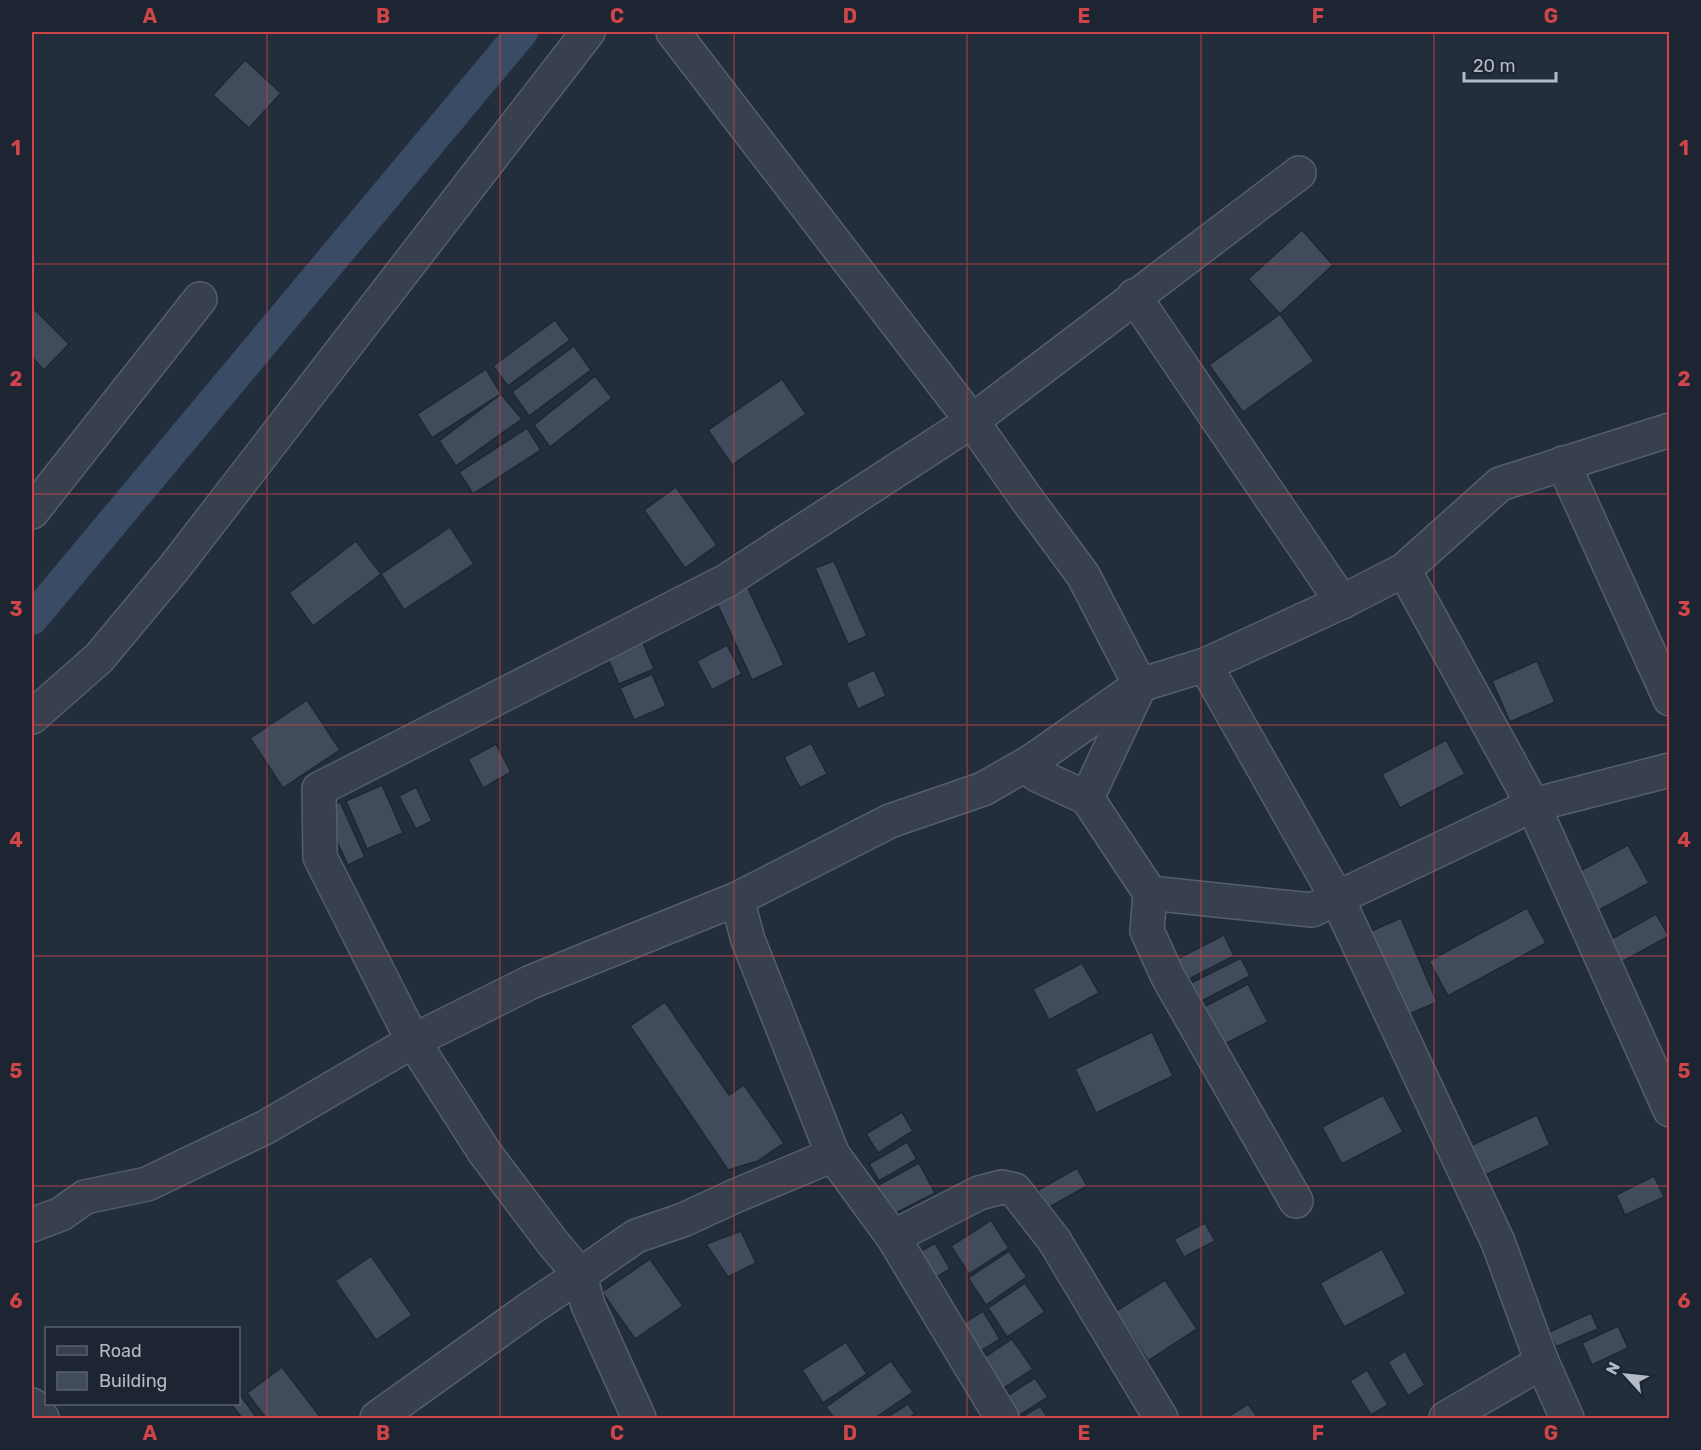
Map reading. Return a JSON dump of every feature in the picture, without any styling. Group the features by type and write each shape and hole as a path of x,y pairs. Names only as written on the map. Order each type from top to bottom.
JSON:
{"street":[{"path":"32,717 99,658 174,568 588,32"},
{"path":"673,32 972,421 1083,575 1140,686"},
{"path":"636,1418 588,1305 580,1275 485,1153 413,1041 320,857 319,789 726,581 972,421 1299,173"},
{"path":"1134,296 1342,602"},
{"path":"32,512 200,298"},
{"path":"32,1225 61,1214 85,1197 147,1184 256,1132 413,1041 531,982 737,899 890,821 983,789 1032,761 1140,686 1205,664 1342,602 1404,570 1500,484 1670,430"},
{"path":"1563,464 1670,699"},
{"path":"1404,570 1533,805 1670,1110"},
{"path":"1205,664 1337,898 1498,1242 1542,1362 1567,1419"},
{"path":"1087,798 1140,686"},
{"path":"1032,761 1037,775 1087,798 1150,893 1147,931 1168,977 1296,1201"},
{"path":"1150,893 1312,910 1533,805 1670,770"},
{"path":"737,899 748,940 833,1155 893,1237 1002,1419"},
{"path":"377,1419 532,1307 636,1236 682,1220 833,1155"},
{"path":"893,1237 979,1193 1002,1187 1015,1190 1054,1240 1161,1419"},
{"path":"1446,1419 1542,1362"},
{"path":"32,1405 42,1419"}],"building":[{"path":"245,60 281,93 249,128 213,95"},
{"path":"1302,230 1333,265 1280,314 1248,279"},
{"path":"32,307 69,344 44,370 32,357"},
{"path":"1280,314 1314,361 1243,412 1209,365"},
{"path":"555,320 570,340 508,386 493,366"},
{"path":"574,346 591,370 529,416 512,392"},
{"path":"486,369 501,394 432,438 417,414"},
{"path":"595,376 612,398 550,447 534,425"},
{"path":"782,379 806,414 732,465 708,430"},
{"path":"501,394 522,419 456,466 439,441"},
{"path":"527,428 541,450 473,494 459,472"},
{"path":"676,487 717,545 685,568 644,510"},
{"path":"450,527 474,564 404,610 381,574"},
{"path":"356,541 381,574 313,626 289,593"},
{"path":"834,561 867,636 848,644 815,568"},
{"path":"746,584 784,665 752,680 715,599"},
{"path":"640,636 654,669 619,684 605,652"},
{"path":"727,645 742,674 712,690 697,661"},
{"path":"1537,661 1555,702 1510,722 1492,681"},
{"path":"874,670 886,696 858,709 846,683"},
{"path":"652,674 666,706 634,720 620,688"},
{"path":"307,700 340,750 283,788 250,738"},
{"path":"1446,740 1465,774 1400,808 1382,774"},
{"path":"811,743 827,774 800,788 784,757"},
{"path":"496,744 511,772 483,788 468,759"},
{"path":"382,785 403,833 367,849 346,801"},
{"path":"416,787 432,821 416,829 399,796"},
{"path":"340,802 365,857 348,865 322,810"},
{"path":"1628,845 1649,883 1588,916 1567,878"},
{"path":"1527,908 1546,943 1448,996 1429,961"},
{"path":"1656,914 1669,936 1618,964 1606,942"},
{"path":"1401,918 1437,1002 1398,1019 1362,935"},
{"path":"1224,935 1234,956 1177,985 1167,964"},
{"path":"1241,958 1250,976 1190,1007 1181,988"},
{"path":"1082,963 1099,993 1049,1020 1033,989"},
{"path":"1248,984 1268,1022 1213,1050 1194,1012"},
{"path":"665,1002 729,1095 744,1085 784,1143 758,1161 728,1170 630,1026"},
{"path":"1152,1032 1173,1076 1096,1113 1075,1069"},
{"path":"1383,1095 1403,1132 1342,1164 1322,1127"},
{"path":"902,1112 913,1131 878,1153 866,1134"},
{"path":"1537,1115 1550,1145 1483,1176 1470,1146"},
{"path":"907,1142 917,1159 879,1181 869,1164"},
{"path":"919,1163 935,1193 888,1217 873,1188"},
{"path":"1077,1168 1087,1186 1048,1208 1038,1190"},
{"path":"1654,1176 1664,1197 1625,1215 1616,1195"},
{"path":"991,1220 1009,1248 969,1274 951,1246"},
{"path":"1205,1223 1215,1241 1184,1257 1174,1239"},
{"path":"741,1231 756,1263 728,1277 706,1244"},
{"path":"935,1243 950,1269 925,1284 909,1258"},
{"path":"1382,1249 1406,1294 1344,1327 1320,1283"},
{"path":"1009,1251 1027,1277 986,1305 968,1278"},
{"path":"371,1256 412,1315 376,1340 335,1281"},
{"path":"650,1259 683,1306 635,1339 602,1292"},
{"path":"1165,1280 1197,1329 1148,1361 1116,1311"},
{"path":"1025,1283 1045,1312 1007,1337 988,1308"},
{"path":"983,1311 1000,1339 976,1354 959,1326"},
{"path":"1591,1313 1598,1329 1556,1347 1549,1332"},
{"path":"1618,1326 1628,1348 1592,1365 1582,1343"},
{"path":"1012,1339 1033,1369 996,1393 976,1363"},
{"path":"846,1342 867,1374 823,1403 802,1370"},
{"path":"1405,1351 1425,1385 1408,1396 1388,1362"},
{"path":"891,1361 913,1392 875,1418 834,1418 826,1407"},
{"path":"282,1367 321,1418 266,1418 247,1393"},
{"path":"1367,1370 1388,1405 1371,1415 1350,1381"},
{"path":"1035,1378 1048,1397 1015,1418 996,1403"},
{"path":"240,1395 257,1418 242,1418 232,1405 240,1405"},
{"path":"908,1404 915,1414 908,1418 886,1418"},
{"path":"1248,1404 1258,1418 1226,1418"},
{"path":"1040,1406 1048,1418 1020,1418"}],"waterway":[{"path":"32,619 522,32"}]}
